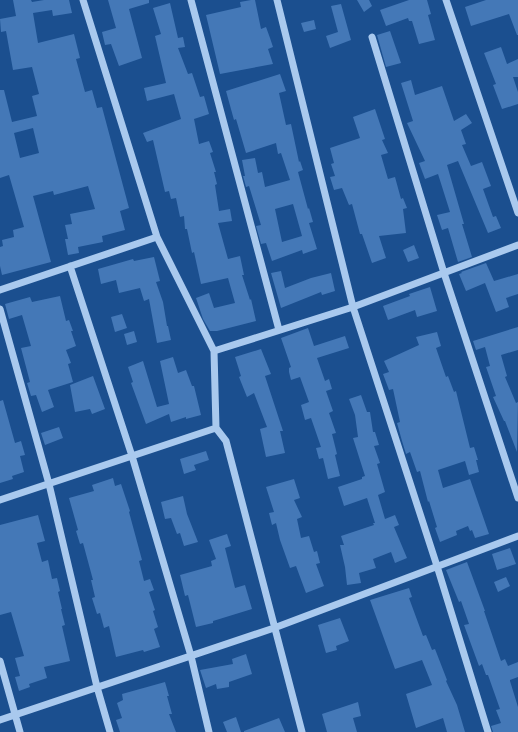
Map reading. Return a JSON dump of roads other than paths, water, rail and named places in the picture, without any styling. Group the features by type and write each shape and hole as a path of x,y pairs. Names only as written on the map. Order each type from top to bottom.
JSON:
{"street":[{"path":"84,0 157,237 214,351 216,428 226,441 302,732"},
{"path":"191,0 279,330"},
{"path":"277,0 354,307 437,566 488,732"},
{"path":"446,0 518,213"},
{"path":"372,37 444,273 518,498"},
{"path":"0,290 157,237"},
{"path":"214,351 354,307 518,245"},
{"path":"70,266 132,456 191,656 209,732"},
{"path":"0,309 49,484 97,687 110,732"},
{"path":"0,500 216,428"},
{"path":"0,720 274,628 518,536"},
{"path":"0,661 20,732"}]}
